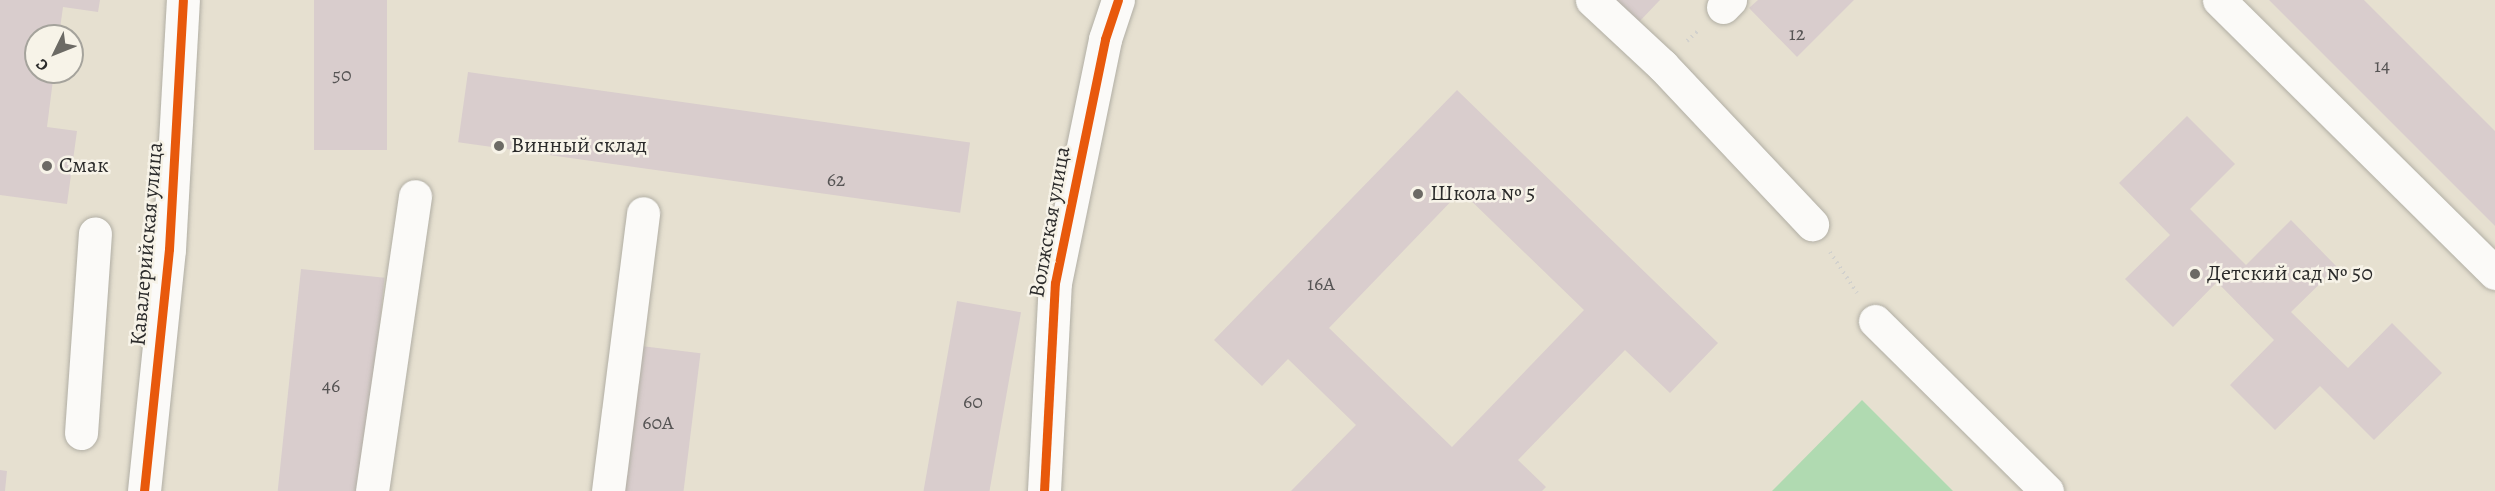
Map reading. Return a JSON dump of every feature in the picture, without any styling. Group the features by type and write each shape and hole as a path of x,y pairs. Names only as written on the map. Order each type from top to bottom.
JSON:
{"street":[{"name":"Кавалерийская улица","path":"144,491 169,249 183,0"},
{"name":"Волжская улица","path":"1044,491 1055,283 1105,39 1118,0"},
{"path":"1592,0 1662,65 1812,224"},
{"path":"2220,0 2495,273"},
{"path":"372,491 415,196"},
{"path":"608,491 642,213"},
{"path":"81,433 95,233"},
{"path":"1875,321 2047,491"}],"path":[{"path":"1662,65 1726,3"},
{"path":"1812,224 1875,321"}],"green space":[{"path":"1862,400 1953,491 1772,491"}],"building":[{"path":"0,0 100,0 98,12 63,7 61,24 24,24 24,84 52,84 47,127 77,131 67,204 0,195"},
{"path":"314,0 387,0 387,150 314,150"},
{"path":"1615,0 1660,0 1638,23"},
{"path":"1758,0 1854,0 1797,57 1749,8"},
{"path":"2269,0 2364,0 2495,131 2495,226"},
{"path":"468,72 970,143 960,213 458,142"},
{"path":"1457,90 1718,343 1670,393 1625,350 1518,460 1546,487 1542,491 1291,491 1356,425 1288,359 1262,386 1214,340","holes":["1461,191 1584,310 1452,447 1329,328"]},
{"path":"2187,116 2235,164 2190,209 2246,265 2291,220 2337,267 2291,312 2348,368 2392,323 2442,373 2374,440 2320,386 2275,430 2230,385 2274,340 2217,282 2173,327 2125,279 2170,235 2119,183"},
{"path":"301,269 385,278 362,491 278,491"},
{"path":"957,301 1021,312 990,491 923,491"},
{"path":"633,345 700,353 684,491 615,491"},
{"path":"0,470 7,471 5,491 0,491"}],"cycle path":[{"path":"144,491 169,249 183,0"},
{"path":"1044,491 1055,283 1105,39 1118,0"}],"place":[{"name":"Винный склад","path":"499,146"},
{"name":"Смак","path":"47,166"},
{"name":"Школа № 5","path":"1418,194"},
{"name":"Детский сад № 50","path":"2195,274"}]}
